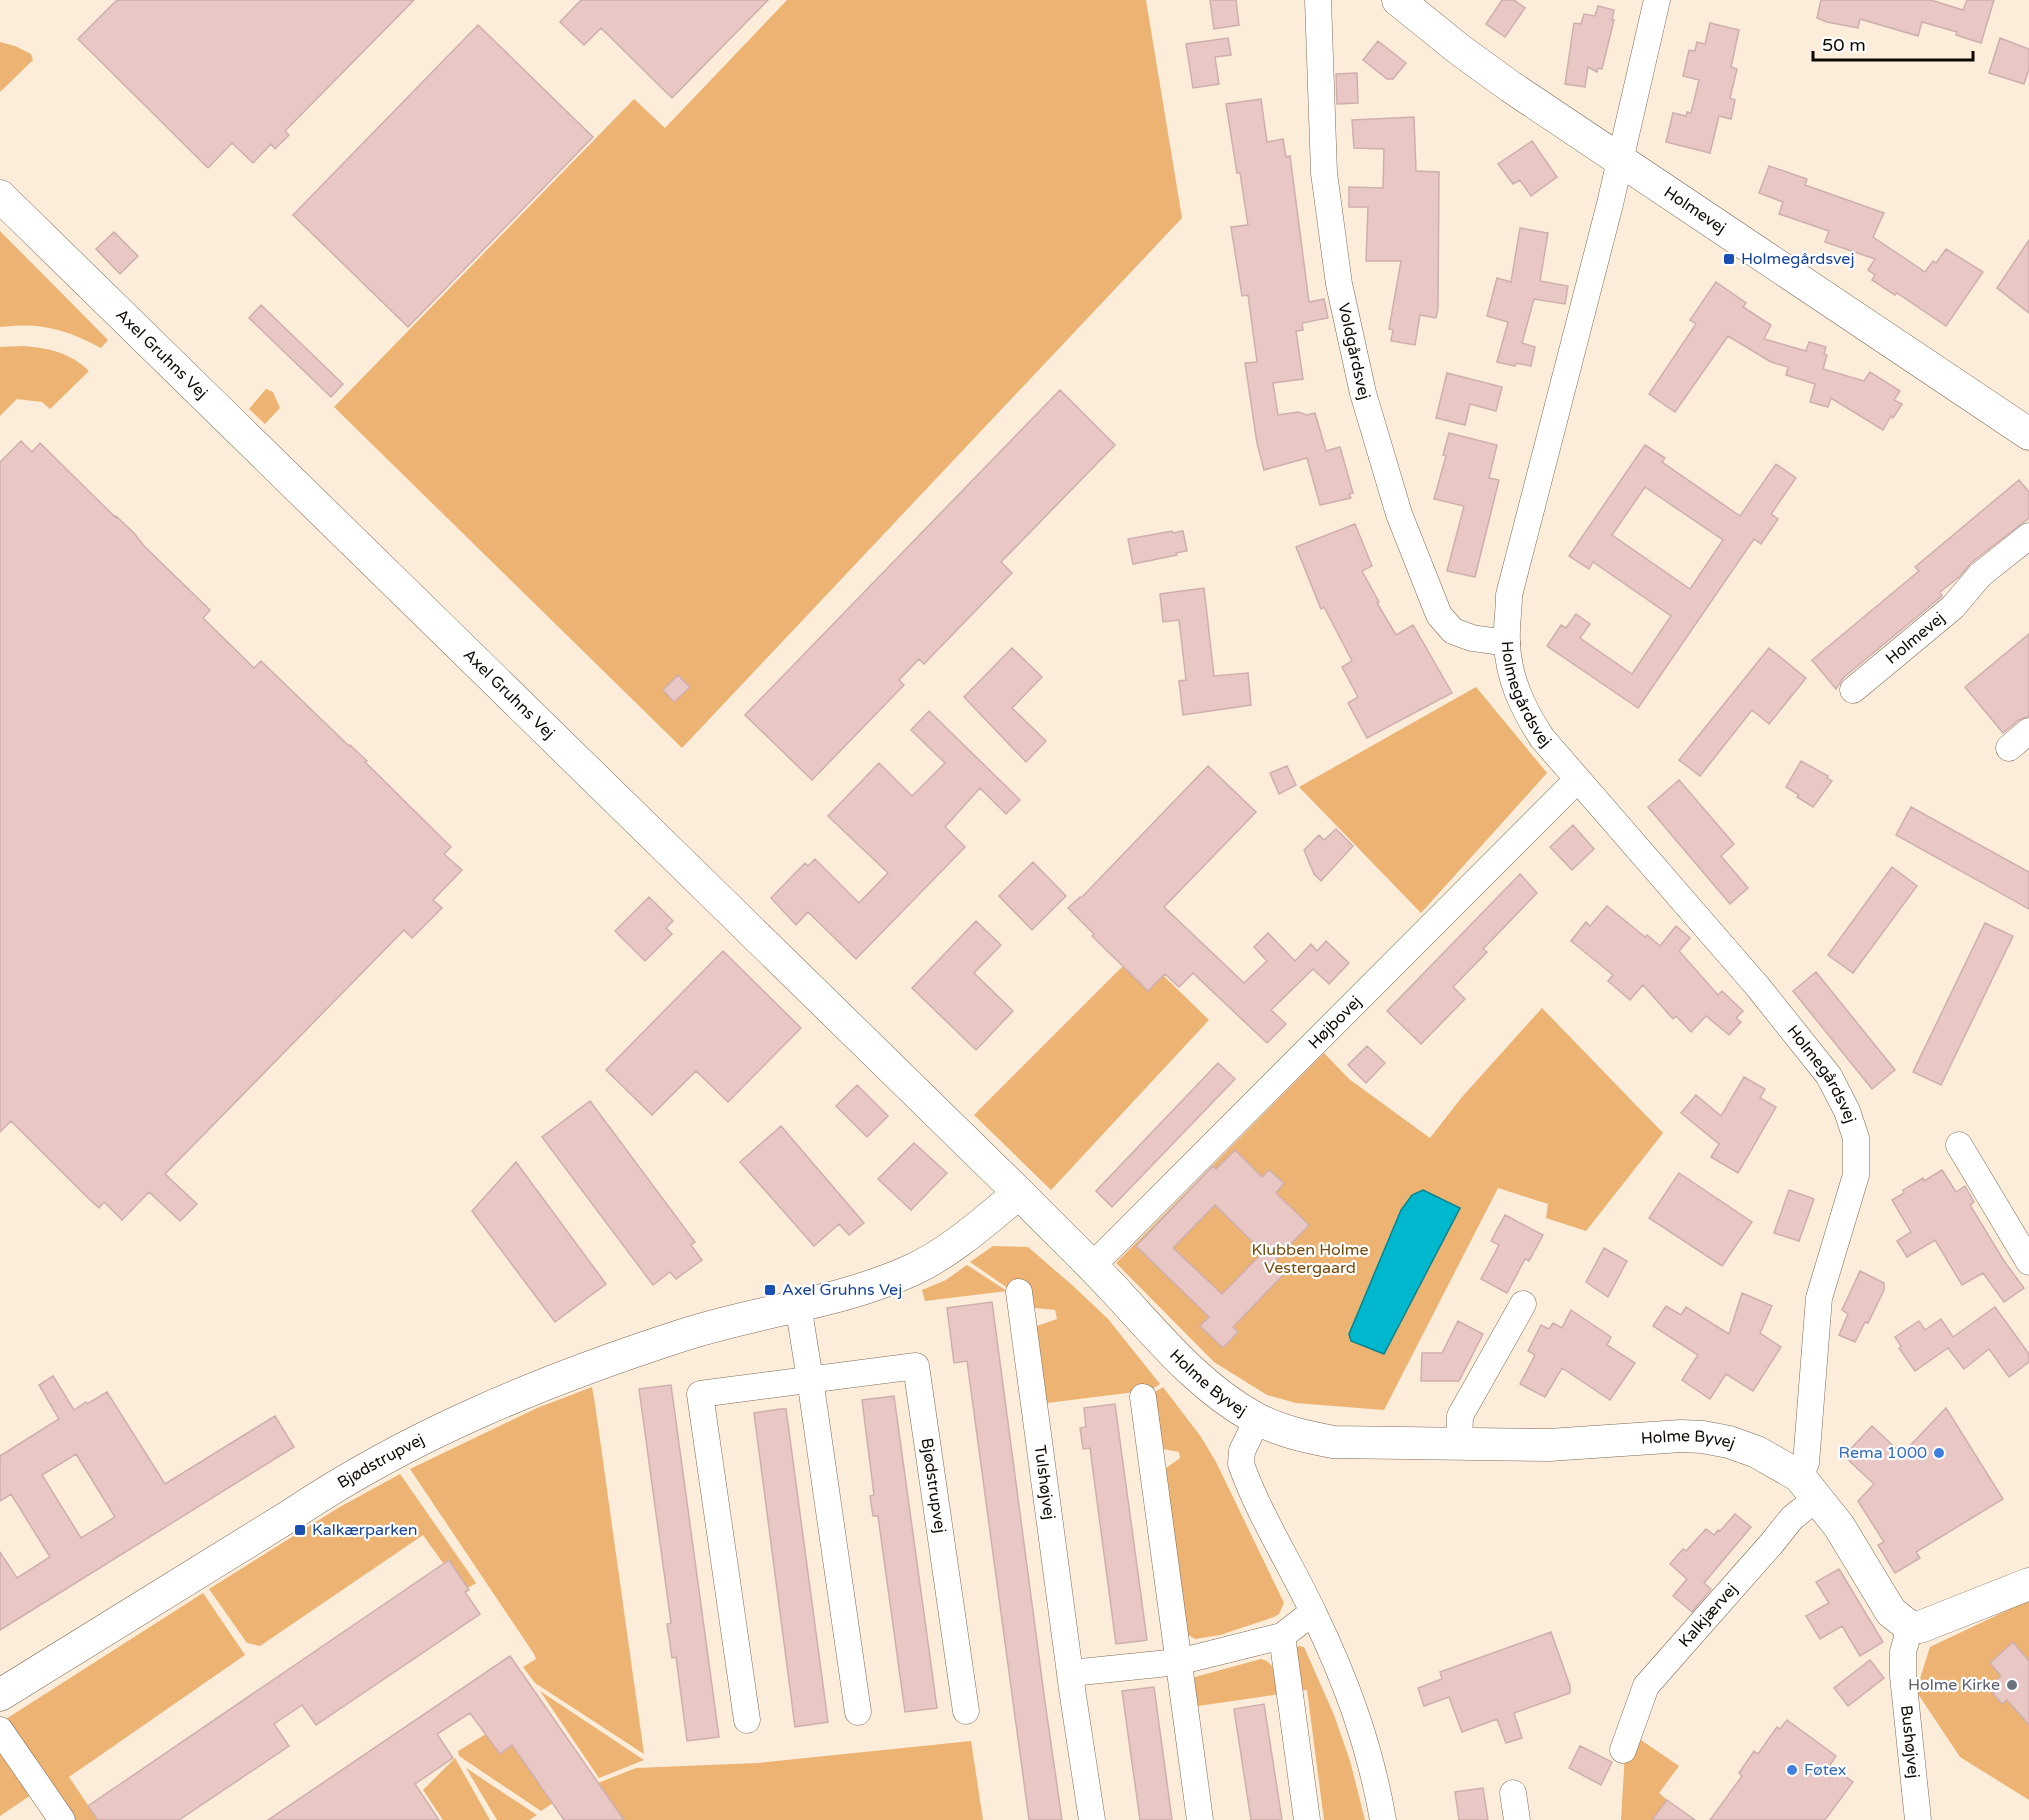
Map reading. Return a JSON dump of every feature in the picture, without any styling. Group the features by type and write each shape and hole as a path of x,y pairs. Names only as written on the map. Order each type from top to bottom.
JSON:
{"street":[{"name":"Voldgårdsvej","path":"1318,0 1323,173 1339,284 1364,393 1399,514 1439,615 1453,631 1472,638 1507,643"},
{"name":"Holmevej","path":"1398,0 1490,72 2029,434"},
{"name":"Holmegårdsvej","path":"1657,0 1620,160 1509,595 1507,643 1515,687 1525,712 1542,738 1758,987 1829,1076 1847,1111 1856,1138 1856,1175 1819,1298 1806,1463 1808,1487"},
{"name":"Axel Gruhns Vej","path":"0,196 1018,1193"},
{"name":"Holmevej","path":"1853,690 1953,607 1980,575 2029,536"},
{"path":"2008,748 2029,731"},
{"name":"Højbovej","path":"1092,1266 1577,780"},
{"path":"1959,1145 2029,1262"},
{"name":"Holme Byvej","path":"1018,1193 1092,1266 1183,1363 1226,1401 1257,1420 1303,1436 1333,1442 1549,1445 1681,1436 1729,1442 1757,1452 1808,1487 1839,1526 1891,1612 1910,1627"},
{"name":"Bjødstrupvej","path":"0,1695 331,1489 429,1435 481,1411 595,1365 680,1336 854,1292 914,1269 953,1245 1018,1193"},
{"name":"Tulshøjvej","path":"1018,1292 1092,1820"},
{"path":"1460,1444 1460,1416 1523,1304"},
{"path":"798,1305 858,1712"},
{"name":"Bjødstrupvej","path":"747,1720 700,1394 916,1365 966,1711"},
{"path":"1143,1397 1200,1820"},
{"path":"1257,1420 1242,1451 1241,1464 1313,1612 1354,1707 1375,1776 1383,1820"},
{"name":"Kalkjærvej","path":"1623,1750 1646,1686 1772,1544 1792,1518 1808,1487"},
{"path":"1910,1627 1920,1627 2029,1584"},
{"path":"1071,1673 1178,1662 1282,1636 1313,1612"},
{"name":"Bushøjvej","path":"1910,1627 1903,1652 1903,1676 1918,1820"},
{"path":"1282,1636 1307,1820"},
{"path":"0,1730 62,1820"},
{"path":"1513,1793 1517,1820"}],"green space":[{"path":"787,0 1146,0 1182,218 682,748 334,407 634,99 665,128"},
{"path":"0,42 31,54 33,60 0,92"},
{"path":"0,231 108,340 101,348 52,328 0,327"},
{"path":"24,346 59,352 75,360 89,371 50,409 42,402 17,399 0,416 0,347"},
{"path":"266,389 273,392 280,408 265,424 249,409"},
{"path":"1476,687 1547,773 1421,913 1299,787"},
{"path":"1138,951 1209,1020 1051,1190 974,1115"},
{"name":"Klubben Holme Vestergaard","path":"1542,1008 1663,1133 1586,1231 1546,1218 1548,1204 1498,1188 1384,1410 1296,1403 1267,1395 1214,1362 1116,1263 1324,1053 1349,1079 1430,1138 1462,1097"},
{"path":"993,1246 1028,1247 1108,1319 1160,1384 1151,1390 1047,1403 1037,1326 1057,1319 1055,1310 1035,1308 1027,1287 1009,1289 970,1262"},
{"path":"967,1265 1007,1291 925,1301 922,1290 946,1280"},
{"path":"592,1387 644,1754 535,1683 523,1667 536,1659 534,1654 410,1469 537,1408"},
{"path":"1163,1387 1201,1437 1216,1462 1284,1603 1279,1614 1274,1617 1220,1635 1195,1639 1187,1634 1166,1468 1180,1458 1179,1452 1163,1449 1156,1398 1153,1393"},
{"path":"400,1474 476,1583 468,1588 449,1560 443,1563 423,1535 260,1646 247,1643 209,1589 338,1508"},
{"path":"203,1593 245,1655 69,1777 98,1820 73,1820 6,1719"},
{"path":"2029,1600 2029,1800 1960,1757 1916,1691 1930,1647"},
{"path":"1304,1647 1334,1715 1350,1761 1365,1820 1324,1820 1307,1690 1300,1691 1291,1648"},
{"path":"1261,1659 1273,1668 1280,1694 1198,1706 1193,1682 1195,1677"},
{"path":"540,1691 644,1760 599,1778"},
{"path":"486,1734 500,1754 512,1746 553,1803 541,1811 459,1756 458,1751"},
{"path":"1632,1734 1679,1766 1659,1793 1667,1800 1652,1820 1621,1820 1625,1752"},
{"path":"971,1741 983,1820 624,1820 598,1783 636,1768 758,1763"},
{"path":"0,1750 31,1795 0,1816"},
{"path":"455,1758 490,1820 443,1820 423,1790"},
{"path":"466,1768 537,1815 529,1820 497,1820"}],"water":[{"path":"1423,1190 1460,1208 1384,1354 1351,1341 1349,1334 1401,1210 1412,1195"}],"building":[{"path":"117,0 414,0 285,131 289,135 275,149 271,144 253,163 232,143 208,168 78,39"},
{"path":"581,0 768,0 672,98 601,28 584,45 560,22"},
{"path":"1210,0 1236,0 1239,25 1214,29"},
{"path":"1502,0 1514,0 1525,8 1505,37 1486,24"},
{"path":"1821,0 1931,0 1963,10 1967,0 1994,0 1981,43 1956,35 1957,32 1922,22 1918,36 1860,19 1858,28 1827,22 1817,18"},
{"path":"1598,6 1614,10 1612,20 1614,20 1602,69 1598,68 1597,72 1588,67 1585,87 1565,84 1574,23 1581,24 1584,14 1595,16"},
{"path":"1710,23 1739,30 1731,67 1737,69 1730,98 1735,100 1731,119 1719,116 1710,153 1666,142 1673,113 1686,116 1687,112 1691,113 1699,80 1683,76 1689,50 1695,51 1697,42 1705,44"},
{"path":"478,25 593,137 408,327 293,215"},
{"path":"1228,38 1231,55 1215,57 1219,84 1193,88 1186,44"},
{"path":"2000,38 2029,49 2029,69 2024,84 1989,73"},
{"path":"1378,41 1406,63 1393,79 1387,79 1363,60"},
{"path":"1357,73 1358,103 1337,104 1336,74"},
{"path":"1261,99 1267,142 1283,139 1286,157 1290,156 1309,302 1324,299 1328,318 1302,323 1303,330 1296,331 1303,379 1273,383 1278,415 1298,412 1307,415 1315,413 1326,451 1340,447 1353,493 1349,494 1351,498 1320,505 1307,458 1264,470 1257,443 1245,363 1257,362 1248,295 1242,296 1231,227 1248,225 1226,104"},
{"path":"1414,117 1416,171 1439,172 1438,308 1436,318 1420,315 1415,345 1391,341 1393,330 1389,329 1401,261 1366,261 1368,207 1349,207 1349,187 1383,188 1384,149 1354,148 1352,120"},
{"path":"1532,141 1557,177 1531,196 1520,180 1513,184 1498,164"},
{"path":"1769,166 1807,179 1805,185 1884,213 1873,237 1925,272 1933,261 1936,263 1946,249 1983,272 1946,326 1897,293 1895,295 1872,280 1875,275 1868,270 1875,259 1825,242 1829,231 1779,214 1783,202 1759,193"},
{"path":"1520,228 1548,233 1540,281 1568,286 1565,304 1534,299 1522,343 1535,347 1531,366 1516,363 1515,366 1497,362 1508,322 1487,316 1497,278 1511,282"},
{"path":"114,232 138,256 120,274 96,249"},
{"path":"2029,240 2029,313 1997,288"},
{"path":"1716,282 1746,303 1743,307 1771,325 1764,339 1806,351 1809,342 1826,347 1824,354 1827,355 1823,369 1864,381 1870,372 1900,391 1894,400 1902,404 1893,418 1891,416 1883,430 1831,398 1828,407 1810,402 1815,384 1786,375 1788,367 1771,362 1728,336 1675,412 1649,394 1696,324 1690,320"},
{"path":"261,305 343,384 331,397 249,318"},
{"path":"1447,373 1502,387 1496,411 1470,404 1465,425 1436,418"},
{"path":"1060,390 1115,445 1001,562 1012,573 924,664 919,659 899,680 904,685 812,780 745,715"},
{"path":"1449,433 1497,445 1489,478 1499,480 1475,577 1447,571 1464,506 1434,499 1446,456 1443,455"},
{"path":"21,441 32,452 40,443 134,533 144,546 210,610 203,618 254,668 261,661 367,761 365,762 451,847 444,854 462,870 433,900 442,908 412,938 404,930 165,1174 197,1204 180,1221 149,1192 122,1220 104,1202 99,1208 11,1121 0,1132 0,462"},
{"path":"1645,445 1665,458 1662,462 1740,516 1776,464 1796,478 1771,514 1778,519 1761,544 1754,539 1638,708 1547,646 1561,625 1566,628 1576,614 1590,624 1580,638 1632,674 1671,616 1593,562 1589,569 1569,556","holes":["1645,487 1723,540 1690,589 1612,535"]},
{"path":"2019,480 2029,492 2029,518 1971,563 1959,577 1940,592 1942,596 1843,678 1836,689 1812,660 1919,571 1915,567"},
{"path":"1355,524 1372,566 1362,571 1379,602 1377,603 1396,635 1413,625 1452,693 1367,738 1348,703 1358,697 1342,667 1352,661 1324,607 1321,609 1296,547"},
{"path":"1172,531 1173,533 1183,531 1187,551 1133,564 1128,539"},
{"path":"1204,588 1214,676 1248,673 1251,705 1183,715 1179,681 1186,680 1179,620 1163,622 1160,594"},
{"path":"2029,634 2029,716 2019,720 2003,733 1965,687"},
{"path":"1012,648 1042,677 1012,708 1046,741 1026,762 964,697"},
{"path":"1769,648 1806,678 1769,724 1752,710 1700,776 1679,760"},
{"path":"678,675 690,687 674,702 663,690"},
{"path":"929,711 1020,800 1006,814 980,788 945,827 965,847 856,959 808,912 796,925 771,898 805,863 808,866 815,859 859,903 888,873 828,816 879,763 912,796 945,763 911,730"},
{"path":"1801,761 1828,776 1827,778 1832,781 1813,807 1786,787"},
{"path":"1208,766 1256,812 1164,907 1244,983 1267,961 1254,947 1268,933 1295,961 1311,944 1317,951 1326,941 1349,963 1329,984 1313,969 1271,1010 1286,1024 1267,1043 1193,973 1179,987 1165,974 1148,991 1092,936 1094,934 1068,908 1081,898"},
{"path":"1287,766 1296,785 1279,794 1270,773"},
{"path":"1679,780 1734,844 1721,856 1748,888 1730,904 1648,807"},
{"path":"1911,807 2029,872 2029,909 1896,835"},
{"path":"1573,825 1594,849 1572,870 1550,847"},
{"path":"1336,829 1353,846 1321,881 1314,874 1304,850 1319,835 1324,840"},
{"path":"1033,862 1066,896 1032,930 999,896"},
{"path":"1892,867 1917,886 1853,973 1828,955"},
{"path":"1520,874 1537,893 1483,949 1487,952 1453,987 1465,999 1421,1044 1387,1011"},
{"path":"649,897 673,921 666,928 672,934 645,961 615,931"},
{"path":"1607,906 1645,937 1647,935 1660,946 1676,926 1690,938 1679,951 1718,995 1722,991 1743,1011 1736,1018 1741,1022 1729,1035 1706,1016 1691,1032 1676,1016 1673,1019 1643,985 1630,1000 1608,981 1613,975 1571,941 1586,922 1590,926"},
{"path":"976,921 1001,945 974,973 1013,1011 976,1050 912,988"},
{"path":"1985,923 2013,936 1941,1085 1913,1072"},
{"path":"723,951 801,1028 728,1102 696,1071 652,1115 606,1070"},
{"path":"1816,972 1895,1070 1872,1089 1793,991"},
{"path":"1367,1046 1385,1063 1366,1083 1348,1065"},
{"path":"1218,1063 1235,1079 1112,1207 1096,1191"},
{"path":"1744,1077 1765,1089 1760,1098 1776,1107 1738,1173 1711,1157 1719,1144 1681,1113 1696,1095 1721,1116"},
{"path":"857,1085 888,1116 867,1137 836,1106"},
{"path":"590,1101 695,1242 691,1245 702,1260 676,1279 670,1272 653,1285 542,1137"},
{"path":"781,1126 864,1223 849,1235 839,1224 814,1246 740,1162"},
{"path":"914,1143 947,1173 911,1210 878,1179"},
{"path":"1235,1150 1262,1177 1269,1170 1284,1183 1276,1193 1309,1225 1274,1262 1285,1273 1233,1327 1238,1332 1223,1348 1200,1326 1209,1317 1136,1246 1213,1166 1216,1169","holes":["1215,1205 1263,1252 1222,1294 1173,1248"]},
{"path":"516,1162 606,1284 555,1322 472,1211"},
{"path":"1942,1170 1956,1192 1965,1186 1974,1202 1970,1205 2004,1261 2024,1288 2004,1302 1983,1273 1962,1285 1935,1240 1907,1257 1897,1241 1911,1232 1892,1200 1923,1178 1924,1181"},
{"path":"1679,1173 1752,1222 1722,1266 1649,1218"},
{"path":"1789,1190 1814,1199 1799,1241 1774,1233"},
{"path":"1505,1215 1543,1235 1529,1261 1525,1259 1507,1293 1481,1279 1499,1245 1491,1241"},
{"path":"1604,1248 1627,1261 1608,1297 1586,1282"},
{"path":"1860,1271 1884,1283 1884,1290 1868,1323 1865,1322 1855,1342 1839,1335 1848,1314 1842,1310"},
{"path":"1742,1293 1772,1306 1760,1333 1781,1347 1753,1391 1726,1374 1710,1399 1682,1380 1698,1355 1653,1326 1666,1306 1681,1315 1686,1307 1729,1334"},
{"path":"992,1302 1062,1820 1029,1820 967,1361 954,1363 947,1308"},
{"path":"1995,1307 2029,1354 2029,1362 2009,1377 1989,1349 1964,1369 1948,1348 1915,1371 1899,1348 1901,1346 1895,1337 1919,1321 1925,1330 1941,1319 1953,1337"},
{"path":"1571,1310 1611,1337 1607,1345 1635,1363 1610,1400 1562,1368 1545,1397 1520,1384 1535,1355 1528,1351 1541,1325 1549,1329 1553,1323 1562,1328"},
{"path":"1458,1321 1483,1334 1459,1381 1421,1381 1422,1353 1442,1353"},
{"path":"53,1376 74,1410 107,1392 165,1484 275,1416 294,1447 0,1630 0,1552 17,1578 50,1557 11,1494 0,1501 0,1456 59,1419 39,1385","holes":["76,1454 115,1517 81,1538 42,1475"]},
{"path":"671,1385 719,1737 687,1741 676,1657 672,1658 667,1624 671,1623 639,1389"},
{"path":"894,1396 937,1708 905,1712 878,1516 873,1516 870,1496 874,1495 862,1400"},
{"path":"1115,1404 1147,1640 1116,1644 1090,1448 1083,1449 1080,1428 1086,1427 1084,1408"},
{"name":"Rema 1000","path":"1946,1408 2003,1499 1916,1552 1920,1558 1895,1573 1878,1545 1884,1542 1858,1501 1874,1484 1844,1456 1872,1426 1902,1454"},
{"path":"786,1409 828,1722 795,1727 754,1413"},
{"path":"1735,1514 1751,1527 1704,1583 1711,1589 1692,1612 1673,1596 1687,1579 1670,1564 1683,1549 1686,1551 1706,1529 1714,1535"},
{"path":"449,1560 469,1590 465,1592 480,1614 316,1725 302,1705 274,1724 289,1746 179,1820 98,1820 88,1806"},
{"path":"1839,1569 1883,1642 1860,1656 1842,1626 1820,1639 1806,1616 1829,1603 1816,1582"},
{"path":"1551,1632 1570,1686 1570,1693 1514,1713 1522,1738 1506,1743 1497,1719 1462,1732 1449,1697 1424,1706 1418,1688 1442,1679 1440,1672"},
{"name":"Holme Kirke","path":"2013,1642 2029,1661 2029,1725 2007,1700 2002,1704 1991,1691 1996,1687 1993,1683 2001,1676 1990,1663"},
{"path":"510,1656 624,1820 564,1820 512,1745 500,1754 470,1713 437,1734 453,1758 415,1784 439,1820 268,1820"},
{"path":"1870,1660 1884,1678 1848,1706 1834,1688"},
{"path":"1154,1687 1172,1820 1140,1820 1122,1691"},
{"path":"1264,1704 1282,1820 1251,1820 1234,1709"},
{"name":"Føtex","path":"1787,1720 1836,1756 1830,1765 1853,1782 1825,1820 1710,1820 1742,1776 1739,1773 1754,1751 1758,1754 1777,1727 1780,1729"},
{"path":"1580,1746 1612,1762 1601,1785 1569,1768"},
{"path":"1483,1788 1488,1820 1459,1820 1455,1792"},
{"path":"1667,1800 1695,1820 1652,1820"}],"place":[{"name":"Holmegårdsvej","path":"1729,259"},
{"name":"Axel Gruhns Vej","path":"770,1290"},
{"name":"Rema 1000","path":"1939,1453"},
{"name":"Kalkærparken","path":"300,1530"},
{"name":"Holme Kirke","path":"2012,1685"},
{"name":"Føtex","path":"1792,1770"}]}
